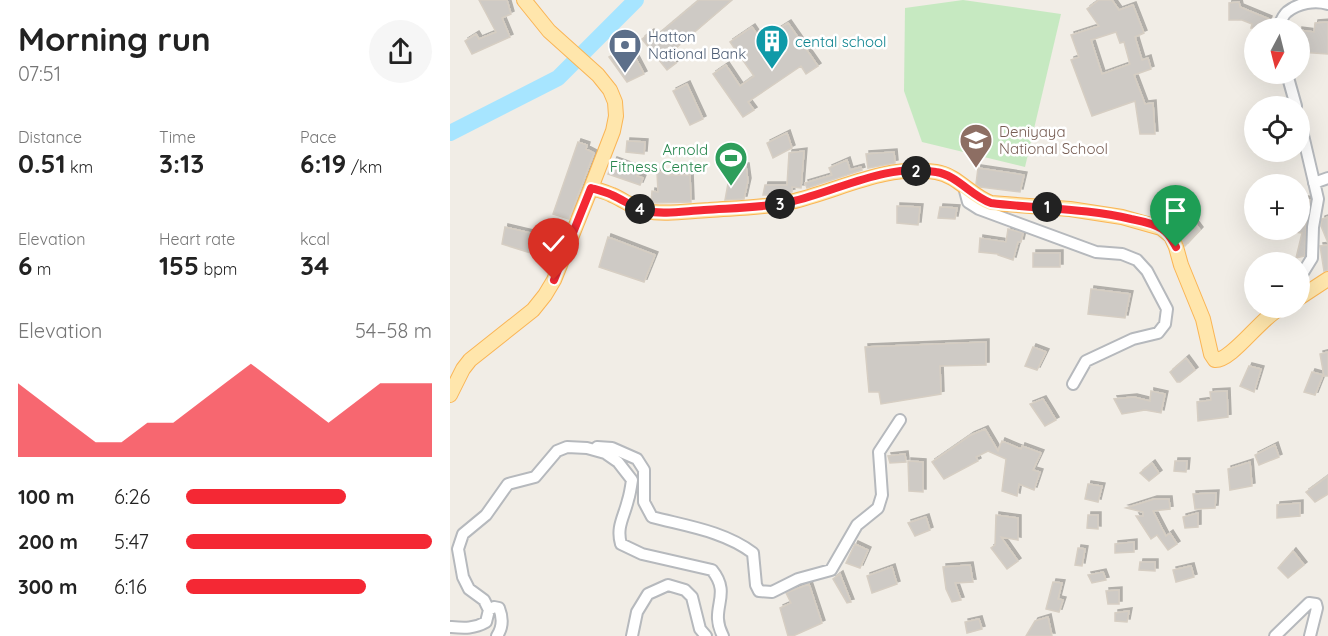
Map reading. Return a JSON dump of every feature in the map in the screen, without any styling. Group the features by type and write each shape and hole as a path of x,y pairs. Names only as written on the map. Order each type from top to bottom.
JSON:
{"main road":[{"path":"450,395 470,360 533,310 554,280 613,131 616,116 613,96 598,75 541,22 524,0"},
{"path":"591,188 611,195 635,208 656,212 783,203 861,179 892,173 946,174 981,199 991,203 1070,209 1122,217 1161,228 1171,236 1176,247 1203,320 1211,354 1215,360 1226,358 1265,318"},
{"path":"1310,291 1328,279"}],"street":[{"path":"1283,18 1285,13 1303,3 1328,4"},
{"path":"1309,162 1318,199 1310,261"},
{"path":"1314,183 1328,178"},
{"path":"964,187 969,202 979,209 1096,252 1122,254 1137,260 1148,271 1167,309 1165,324 1158,333 1133,339 1086,361 1073,384"},
{"path":"450,627 478,626 486,622 489,610 484,600 469,589 463,577 459,549 463,534 486,515 508,484 535,477 557,451 567,447 612,448 637,459 644,470 644,502 652,517 718,534 742,544 753,553 756,585 759,591 772,591 798,579 831,570 857,525 878,508 882,495 879,452 900,420"},
{"path":"587,448 605,453 618,462 632,480 618,534 621,544 642,554 712,570 719,579 722,591 716,615 718,628 723,636"},
{"path":"633,636 637,612 648,594 668,585 685,590 692,597 700,628 706,636"},
{"path":"1275,636 1309,603 1313,603 1317,608 1310,636"},
{"path":"489,610 494,607 499,608 503,617 497,636"}],"green space":[{"path":"963,0 1061,14 1025,167 922,142 904,91 905,8"}],"building":[{"path":"479,0 507,0 511,14 502,18 510,37 472,54 465,41 476,34 479,39 496,32"},
{"path":"699,0 732,0 669,54 676,63 667,70 642,39 651,32 655,37"},
{"path":"1099,0 1112,0 1119,10 1133,5 1144,33 1135,37 1142,60 1148,58 1151,69 1134,75 1145,104 1153,103 1155,134 1140,134 1135,101 1092,116 1071,60 1079,57 1071,35 1099,26 1087,9","holes":["1116,32 1120,43 1124,42 1130,64 1102,74 1091,40"]},
{"path":"1239,2 1240,7 1267,18 1229,20 1229,3"},
{"path":"1328,22 1328,54 1310,53 1310,31 1314,32 1315,23"},
{"name":"cental school","path":"788,23 818,66 806,74 801,66 748,102 754,110 743,117 713,74 726,65 740,86 754,76 730,42 752,27 775,61 787,52 774,32"},
{"path":"629,45 644,74 627,82 609,57"},
{"path":"687,84 703,119 690,125 673,91"},
{"path":"787,133 792,148 773,158 767,143"},
{"path":"627,141 645,142 644,154 626,152"},
{"path":"578,142 587,145 586,149 594,153 569,219 553,214"},
{"path":"804,151 801,188 792,187 792,192 779,195 763,195 765,185 787,185 789,153"},
{"path":"894,152 895,163 868,168 866,154"},
{"path":"614,160 639,169 637,176 643,178 640,185 608,174"},
{"path":"847,160 850,170 861,167 862,170 807,188 805,183 832,175 829,168"},
{"name":"Arnold Fitness Center","path":"739,166 746,166 748,181 744,199 725,200 729,178 738,179"},
{"path":"978,168 1024,175 1020,192 980,187 976,184"},
{"path":"657,172 668,173 668,175 690,175 691,202 651,203 652,191 658,192"},
{"path":"897,206 920,207 918,225 897,223"},
{"path":"940,207 957,208 955,219 938,218"},
{"path":"1163,212 1184,225 1191,218 1200,230 1185,246 1177,229 1162,219"},
{"path":"1328,217 1328,243 1321,226 1322,219"},
{"path":"505,227 539,235 534,254 502,244"},
{"path":"1008,229 1023,233 1013,260 998,254 979,252 980,238 1006,242"},
{"path":"608,237 655,255 644,282 599,267"},
{"path":"1300,240 1306,240 1305,252 1297,252"},
{"path":"1328,245 1328,270 1324,271 1320,246"},
{"path":"1033,253 1060,253 1060,267 1033,267"},
{"path":"1091,289 1130,294 1125,318 1088,314"},
{"path":"986,342 986,365 940,366 941,394 881,404 879,392 869,392 865,347"},
{"path":"1033,347 1046,352 1037,370 1025,366"},
{"path":"1328,352 1328,376 1324,376 1320,354"},
{"path":"1186,358 1195,370 1177,382 1170,372"},
{"path":"1249,366 1261,369 1254,392 1240,386"},
{"path":"1312,372 1323,375 1315,395 1304,392"},
{"path":"1151,391 1165,394 1161,413 1145,410 1122,414 1114,399 1134,397 1150,401"},
{"path":"1227,391 1228,417 1198,421 1197,402 1211,400 1210,392"},
{"path":"1043,399 1056,420 1045,426 1030,404"},
{"path":"985,429 998,451 1002,441 1021,449 1022,446 1041,453 1033,470 1040,472 1034,490 1019,484 1017,496 1002,491 1006,459 988,451 976,457 978,461 944,479 932,462 971,435"},
{"path":"1275,445 1279,457 1259,465 1255,455"},
{"path":"905,454 906,462 890,463 888,456"},
{"path":"908,461 923,462 923,492 909,491"},
{"path":"1175,461 1187,461 1186,472 1174,471"},
{"path":"1250,462 1252,486 1230,490 1228,469"},
{"path":"1152,463 1159,473 1149,481 1140,473"},
{"path":"1328,476 1328,494 1315,502 1306,492"},
{"path":"1088,484 1102,486 1098,502 1085,499"},
{"path":"1216,493 1215,508 1195,509 1193,494"},
{"path":"1154,499 1169,499 1170,509 1153,511 1166,536 1170,533 1177,544 1168,550 1157,535 1151,539 1136,516 1143,516 1143,512 1126,508"},
{"path":"1300,503 1300,516 1277,518 1277,505"},
{"path":"1198,513 1198,527 1185,528 1183,517"},
{"path":"996,515 1018,518 1018,540 1001,537 1018,561 1007,569 991,548 995,545"},
{"path":"1088,515 1098,515 1098,529 1087,528"},
{"path":"926,517 930,530 915,536 908,523"},
{"path":"1134,542 1134,552 1115,553 1115,544"},
{"path":"855,544 868,550 860,568 846,563"},
{"path":"1078,548 1085,549 1082,566 1075,565"},
{"path":"1293,551 1304,565 1288,578 1278,568"},
{"path":"1140,562 1155,562 1155,571 1139,570"},
{"path":"970,565 973,582 955,583 961,600 952,602 946,589 943,567"},
{"path":"1191,566 1194,577 1176,582 1173,570"},
{"path":"892,567 897,584 872,593 867,576"},
{"path":"1103,572 1106,580 1092,583 1088,575"},
{"path":"840,574 851,602 847,603 833,579"},
{"path":"1053,582 1062,583 1058,599 1063,600 1059,612 1046,609"},
{"path":"809,584 822,623 788,636 780,608 791,603 786,593"},
{"path":"1119,590 1119,604 1108,604 1106,591"},
{"path":"1129,611 1127,622 1115,621 1115,613"},
{"path":"1048,617 1052,636 1026,636 1035,621"},
{"path":"979,619 982,629 967,633 965,622"}],"waterway":[{"path":"450,133 558,78 636,0"}],"place":[{"name":"cental school","path":"772,70"},
{"name":"Hatton National Bank","path":"625,74"},
{"name":"Deniyaya National School","path":"976,169"},
{"name":"Arnold Fitness Center","path":"731,187"}],"route":[{"path":"554,280 591,188 611,195 635,208 646,211 674,212 767,206 791,202 870,177 913,171 935,172 946,174 981,199 991,203 1070,209 1149,223 1161,228 1171,236 1176,247"}]}
